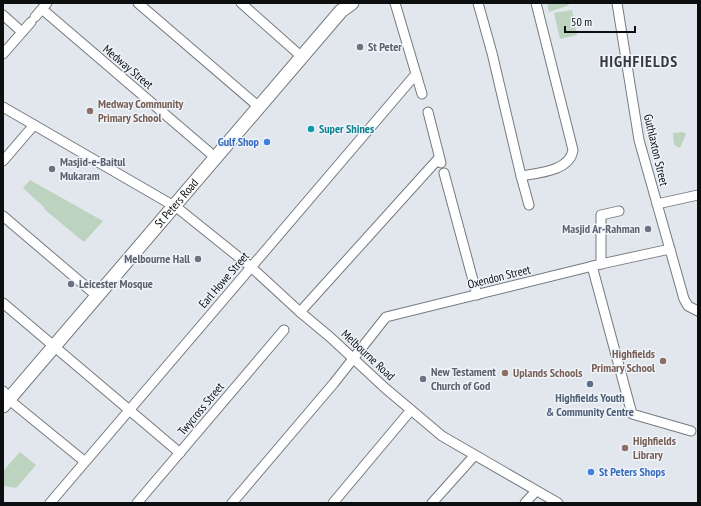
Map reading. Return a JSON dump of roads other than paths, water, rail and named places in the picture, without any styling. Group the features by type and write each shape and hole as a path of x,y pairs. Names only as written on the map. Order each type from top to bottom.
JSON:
{"street":[{"path":"138,3 259,107"},
{"path":"241,3 302,57"},
{"name":"St Peters Road","path":"5,399 54,346 341,11 352,3"},
{"path":"395,3 422,94"},
{"path":"478,3 492,52 529,205"},
{"path":"521,176 560,166 569,159 573,150 536,3"},
{"name":"Guthlaxton Street","path":"617,3 639,140 684,299 688,306 698,311"},
{"path":"3,54 45,6"},
{"name":"Medway Street","path":"45,6 216,158"},
{"path":"3,15 22,32"},
{"name":"Earl Howe Street","path":"50,503 84,461 416,74"},
{"name":"Melbourne Road","path":"3,107 175,206 251,267 300,312 330,336 353,359 442,436 474,456 501,469 558,503"},
{"path":"428,112 477,295"},
{"path":"3,161 34,126"},
{"path":"300,312 441,165"},
{"path":"657,204 698,195"},
{"path":"601,264 601,215 619,212"},
{"path":"3,216 96,296"},
{"name":"Oxendon Street","path":"232,503 353,359 386,317 592,266 670,249"},
{"path":"592,266 632,414 691,432"},
{"path":"3,303 180,453"},
{"name":"Twycross Street","path":"137,503 284,330"},
{"path":"5,399 84,461"},
{"path":"333,503 411,410"},
{"path":"432,503 474,456"},
{"path":"525,503 536,490"}],"place":[{"name":"St Peter","path":"360,47"},
{"name":"Medway Community Primary School","path":"90,111"},
{"name":"Super Shines","path":"311,129"},
{"name":"Gulf Shop","path":"267,142"},
{"name":"Masjid-e-Baitul Mukaram","path":"52,169"},
{"name":"Masjid Ar-Rahman","path":"648,229"},
{"name":"Melbourne Hall","path":"198,259"},
{"name":"Leicester Mosque","path":"71,284"},
{"name":"Highfields Primary School","path":"663,361"},
{"name":"Uplands Schools","path":"505,373"},
{"name":"New Testament Church of God","path":"423,379"},
{"name":"Highfields Youth & Community Centre","path":"590,384"},
{"name":"Highfields Library","path":"625,448"},
{"name":"St Peters Shops","path":"591,472"}],"district":[{"name":"HIGHFIELDS","path":"639,61"}]}
